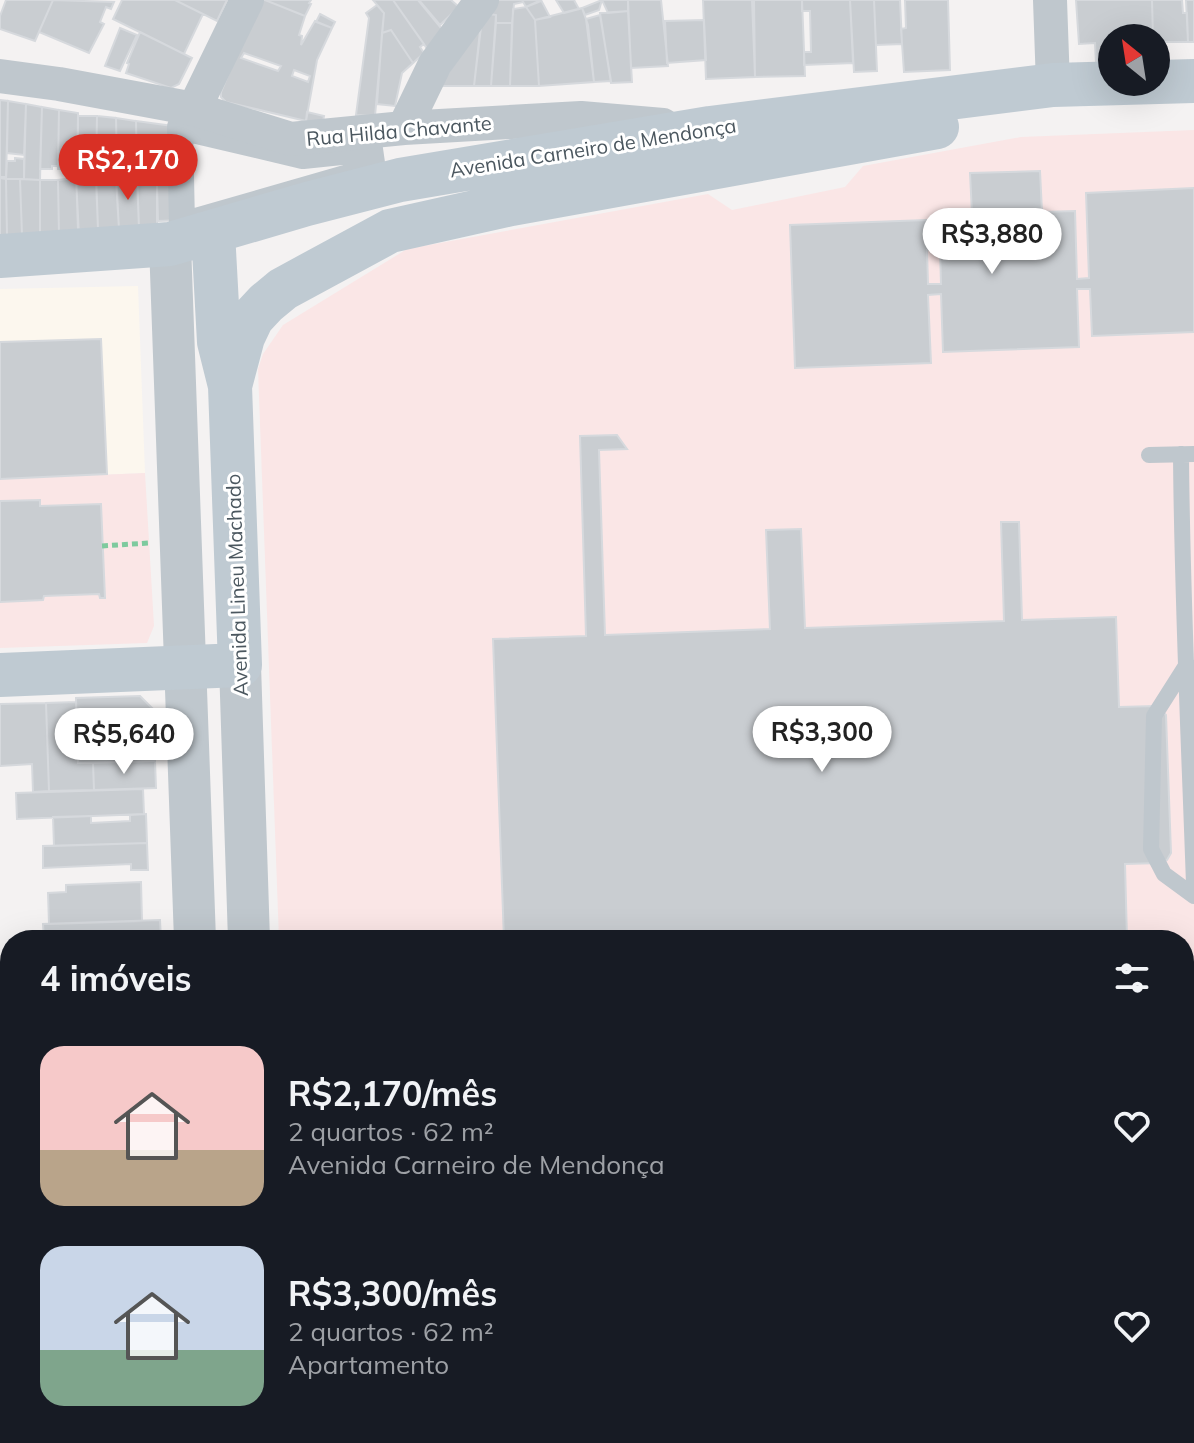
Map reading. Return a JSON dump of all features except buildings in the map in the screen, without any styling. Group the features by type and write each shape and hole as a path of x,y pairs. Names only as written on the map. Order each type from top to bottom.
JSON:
{"main road":[{"name":"Avenida Carneiro de Mendonça","path":"0,256 170,244 400,180 710,128 1053,85 1194,81"},
{"name":"Avenida Carneiro de Mendonça","path":"230,386 243,337 252,318 266,303 327,263 390,231 511,204 982,119 1034,113 1194,106"},
{"name":"Avenida Lineu Machado","path":"213,232 219,342 230,386 240,665"},
{"path":"0,675 240,665"}],"street":[{"path":"187,118 303,156 370,149 373,170 182,225 187,118 247,0"},
{"path":"404,128 435,64 482,0"},
{"path":"1050,0 1053,85"},
{"name":"Rua Hilda Chavante","path":"0,76 59,84 187,118 291,139 404,128 581,118 710,128"},
{"path":"170,244 195,930"},
{"name":"Avenida Lineu Machado","path":"240,665 249,930"}],"lane":[{"path":"1149,455 1188,454 1181,583 1187,664 1194,884"},
{"path":"1187,664 1154,716 1151,849 1164,874 1194,896"}],"path":[{"path":"102,546 158,543"}],"shaded area":[{"path":"1194,130 1194,930 279,930 258,369 263,354 283,325 407,249 708,194 732,210 845,187 863,166 1021,137"},
{"path":"138,286 145,473 0,479 0,289"},
{"path":"145,473 154,626 147,643 0,648 0,479"}]}
